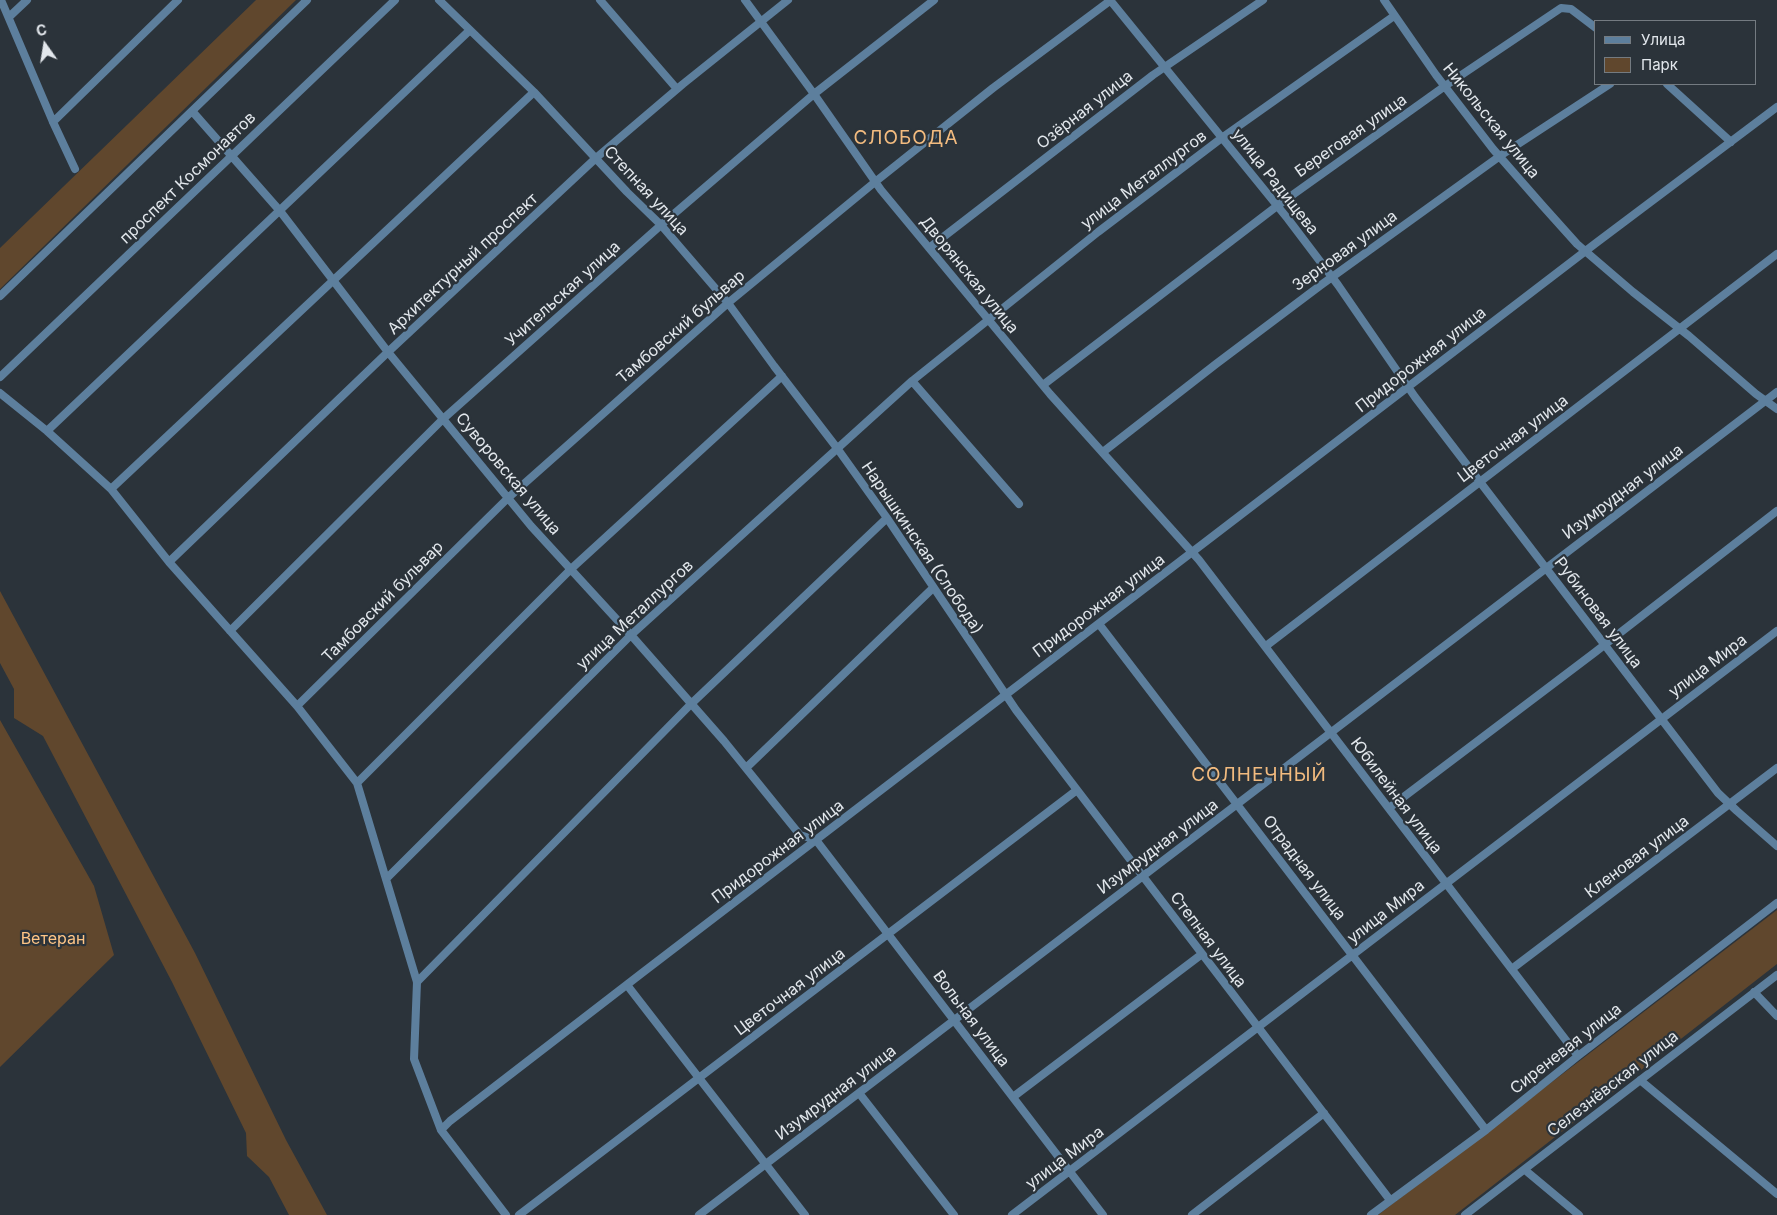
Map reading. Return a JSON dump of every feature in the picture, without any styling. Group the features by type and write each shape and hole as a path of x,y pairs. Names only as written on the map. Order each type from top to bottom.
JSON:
{"street":[{"path":"2,0 53,122 75,169"},
{"path":"9,17 27,0"},
{"path":"53,122 178,0"},
{"path":"0,296 307,0"},
{"name":"проспект Космонавтов","path":"0,377 395,0"},
{"name":"Степная улица","path":"439,0 534,92 627,192 661,225 728,303 813,417"},
{"path":"600,0 677,89"},
{"name":"Дворянская улица","path":"745,0 814,94 875,182 1043,385 1192,553"},
{"name":"Архитектурный проспект","path":"169,562 388,352 596,158 677,89 788,0"},
{"name":"Учительская улица","path":"230,631 444,420 661,225 814,94 934,0"},
{"name":"улица Радищева","path":"1110,0 1223,137 1277,206 1332,278 1389,357 1408,387"},
{"name":"Тамбовский бульвар","path":"297,706 508,498 728,303 875,182 1110,0"},
{"name":"Озёрная улица","path":"929,248 1165,67 1263,0"},
{"name":"Никольская улица","path":"1384,0 1445,86 1500,156 1542,205 1586,251 1633,292 1766,400"},
{"name":"Береговая улица","path":"1043,385 1277,206 1445,86 1561,8 1570,9 1594,27"},
{"name":"улица Металлургов","path":"386,879 631,635 912,381 1098,232 1223,137 1394,16"},
{"path":"46,431 470,30"},
{"name":"Зерновая улица","path":"1103,452 1216,364 1500,156 1608,85"},
{"path":"1667,85 1731,142"},
{"path":"112,489 534,92"},
{"name":"Придорожная улица","path":"441,1130 450,1120 1777,107"},
{"name":"Суворовская улица","path":"192,111 280,211 388,352 508,498 691,704 800,835 816,840"},
{"name":"Цветочная улица","path":"1266,646 1777,254"},
{"path":"357,783 571,569 782,376"},
{"path":"912,381 1019,504"},
{"name":"Рубиновая улица","path":"1408,387 1547,567 1718,794 1777,846"},
{"name":"Изумрудная улица","path":"699,1215 1777,392"},
{"path":"0,393 112,489 169,562 297,706 357,783 417,982 414,1059 441,1130 506,1215"},
{"path":"1766,400 1777,409"},
{"path":"1766,400 1777,415"},
{"name":"Нарышкинская (Слобода)","path":"813,417 887,518 1006,695"},
{"path":"1389,808 1777,511"},
{"path":"417,982 691,704 887,518"},
{"name":"Юбилейная улица","path":"1192,553 1266,646 1446,884 1513,968 1578,1056"},
{"path":"746,768 933,588"},
{"name":"Отрадная улица","path":"1099,624 1486,1130"},
{"name":"улица Мира","path":"1012,1215 1777,631"},
{"name":"Степная улица","path":"1006,695 1390,1200"},
{"name":"Кленовая улица","path":"1513,968 1777,768"},
{"name":"Цветочная улица","path":"520,1215 1077,790"},
{"name":"Вольная улица","path":"816,840 1103,1215"},
{"name":"Сиреневая улица","path":"1371,1215 1486,1130 1578,1056 1777,903"},
{"path":"1013,1097 1202,954"},
{"name":"Селезнёвская улица","path":"1466,1215 1777,975"},
{"path":"627,985 805,1215"},
{"path":"1754,992 1777,1016"},
{"path":"1640,1080 1777,1194"},
{"path":"859,1093 954,1215"},
{"path":"1192,1215 1324,1114"},
{"path":"1525,1170 1579,1215"}],"green space":[{"path":"256,0 296,0 0,289 0,248"},
{"path":"0,591 195,953 286,1140 327,1215 289,1215 269,1177 247,1156 246,1133 172,982 43,736 14,718 14,689 0,663"},
{"name":"Ветеран","path":"0,720 94,886 114,955 0,1067"},
{"path":"1777,910 1777,964 1455,1215 1378,1215"}],"district":[{"name":"СЛОБОДА","path":"906,138"},
{"name":"СОЛНЕЧНЫЙ","path":"1259,775"}]}
